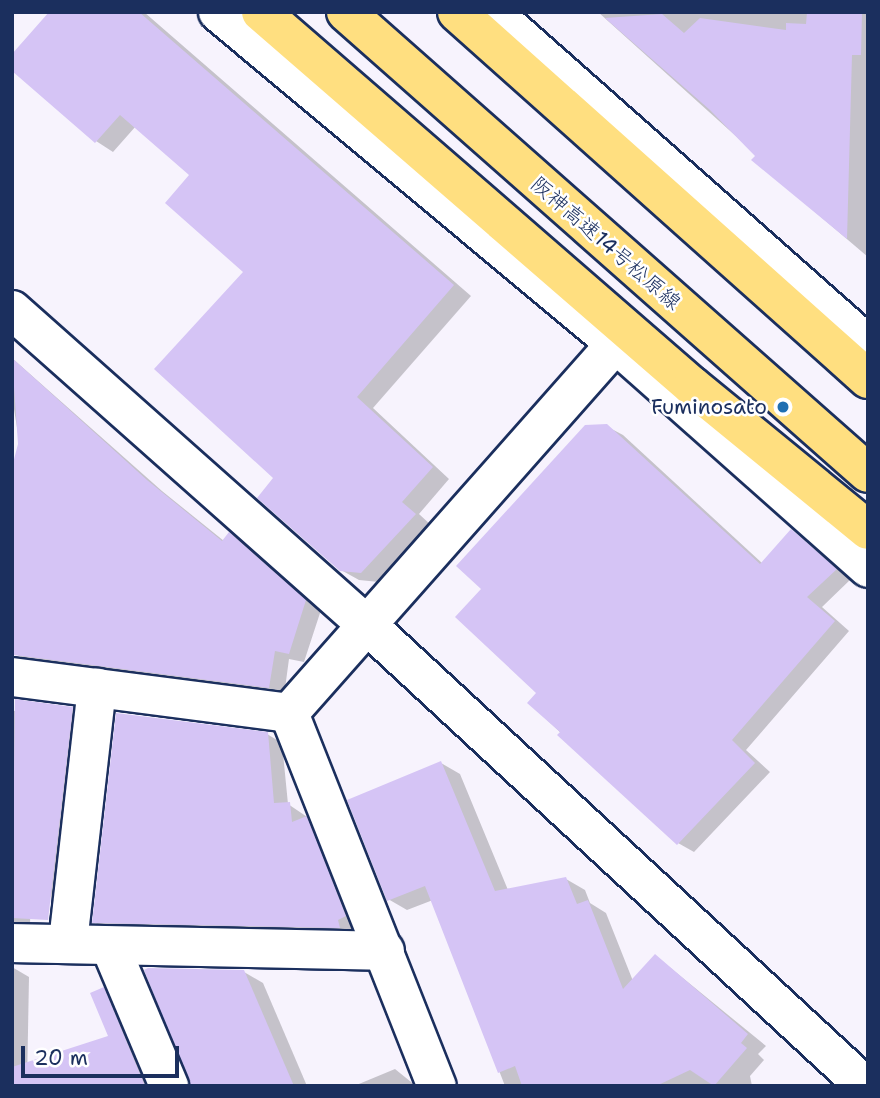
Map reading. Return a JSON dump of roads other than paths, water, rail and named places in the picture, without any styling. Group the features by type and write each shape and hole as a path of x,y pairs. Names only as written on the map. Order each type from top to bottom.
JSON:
{"highway":[{"path":"261,12 692,386 868,530"},
{"name":"阪神高速14号松原線","path":"346,12 868,473"},
{"path":"457,12 868,379"}],"street":[{"path":"218,12 616,344 868,568"},
{"path":"492,12 868,345"},
{"path":"12,310 365,623 865,1086"},
{"path":"289,713 365,623 616,344"},
{"path":"12,677 289,713"},
{"path":"68,943 97,688"},
{"path":"289,713 437,1086"},
{"path":"12,943 385,951"},
{"path":"110,946 169,1086"}],"place":[{"name":"Fuminosato","path":"783,407"}]}
